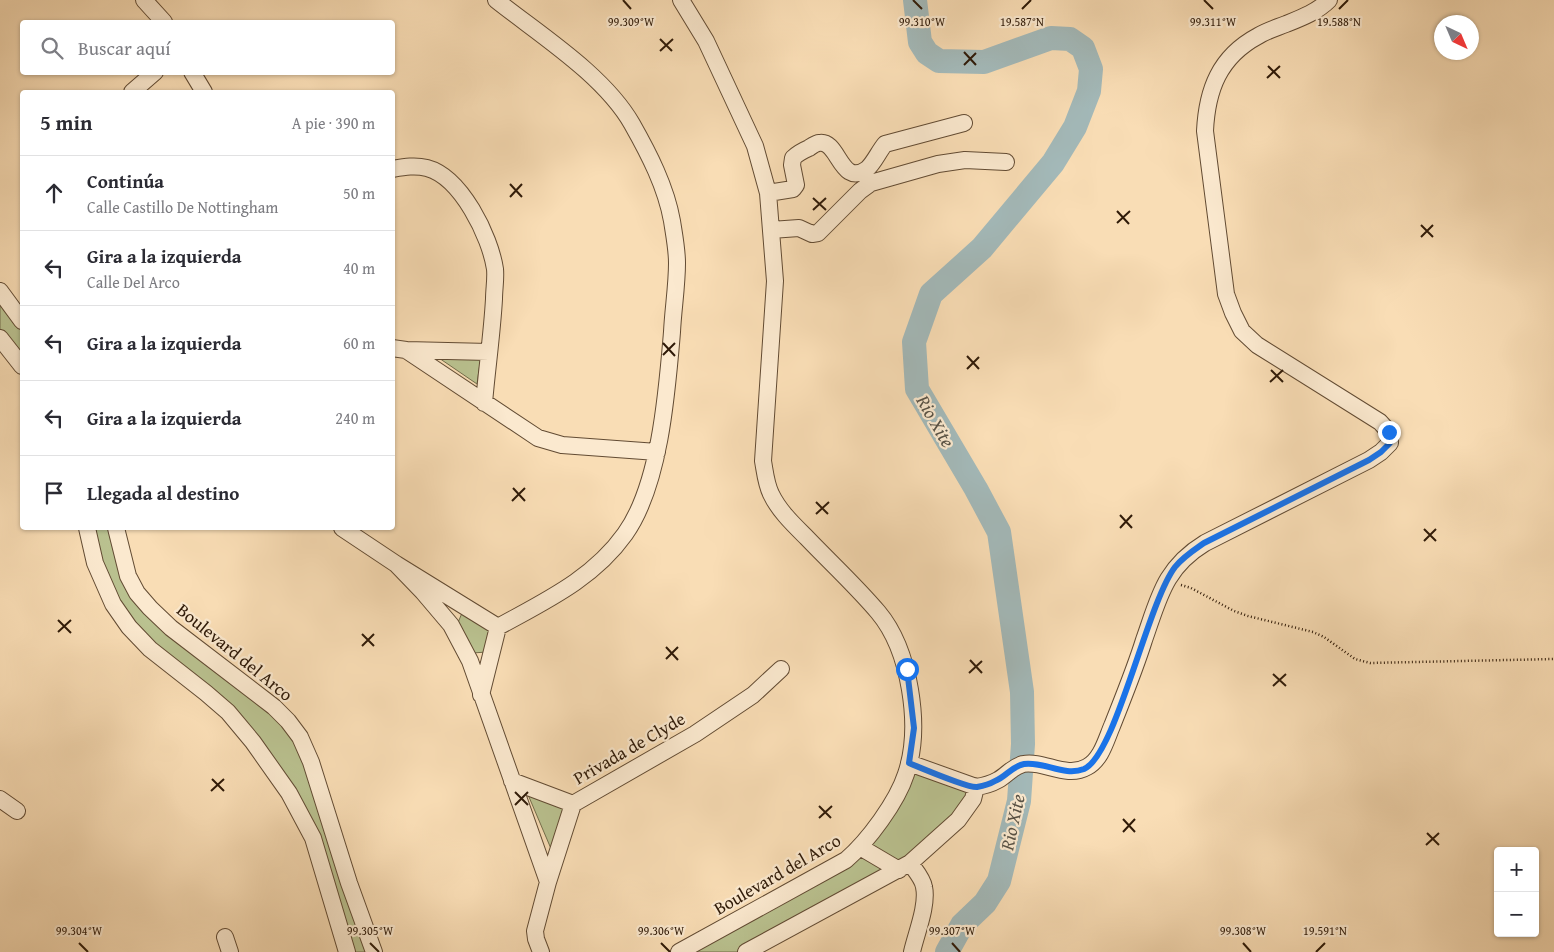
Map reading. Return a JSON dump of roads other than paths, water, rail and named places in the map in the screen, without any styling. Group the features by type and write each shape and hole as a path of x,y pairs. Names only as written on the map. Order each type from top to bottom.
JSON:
{"street":[{"path":"144,0 162,20"},
{"path":"481,695 498,627 581,579 608,555 626,532 640,505 657,452 669,362 677,263 672,218 663,187 632,123 610,94 593,76 496,0"},
{"name":"Boulevard del Arco","path":"679,952 846,860 860,847 869,838 902,785 909,763 914,728 907,669 897,645 879,613 795,526 777,504 766,480 763,461 776,281 768,193 755,146 706,41 681,0"},
{"path":"909,763 976,787 998,780 1023,764 1040,765 1058,770 1078,770 1093,763 1098,756 1122,700 1145,639 1155,605 1164,584 1176,566 1190,552 1369,460 1390,443 1389,432 1380,422 1252,340 1242,331 1226,294 1205,131 1206,109 1212,86 1224,65 1238,49 1258,36 1307,15 1329,0"},
{"path":"134,90 152,75"},
{"path":"194,75 203,90"},
{"path":"768,193 793,189 796,185 792,165 793,158 798,152 819,143 825,143 832,149 850,172 859,173 869,167 885,144 964,123"},
{"path":"771,230 799,228 812,234 818,233 860,191 871,183 923,167 965,160 1006,162"},
{"path":"395,168 409,166 426,168 453,183 464,197 488,242 495,270 493,313 484,403"},
{"path":"0,291 20,318"},
{"path":"0,338 20,363"},
{"path":"399,349 538,438 562,445 657,452"},
{"path":"399,349 489,352"},
{"path":"87,530 95,563 113,604 129,627 150,649 228,712 253,742 289,793 313,838 347,952"},
{"name":"Boulevard del Arco","path":"116,530 128,576 136,593 171,628 274,707 300,737 312,762 349,883 374,952"},
{"path":"345,530 498,627"},
{"path":"396,564 451,625 462,643 548,882"},
{"name":"Privada de Clyde","path":"541,952 535,931 548,882 573,804 702,729 753,696 781,669"},
{"name":"Privada de Clyde","path":"512,781 573,804"},
{"path":"746,952 904,867 958,820 972,799 976,787"},
{"path":"0,799 17,811"},
{"path":"860,847 904,867 924,885 924,904 912,952"}],"waterway":[{"name":"Rio Xite","path":"915,0 920,42 927,53 939,61 984,62 1051,38 1070,39 1083,48 1091,69 1089,91 1075,127 1053,163 982,248 931,294 914,342 917,389 999,532 1022,692 1023,744 1019,801 999,881 985,903 962,925 947,952"}]}
